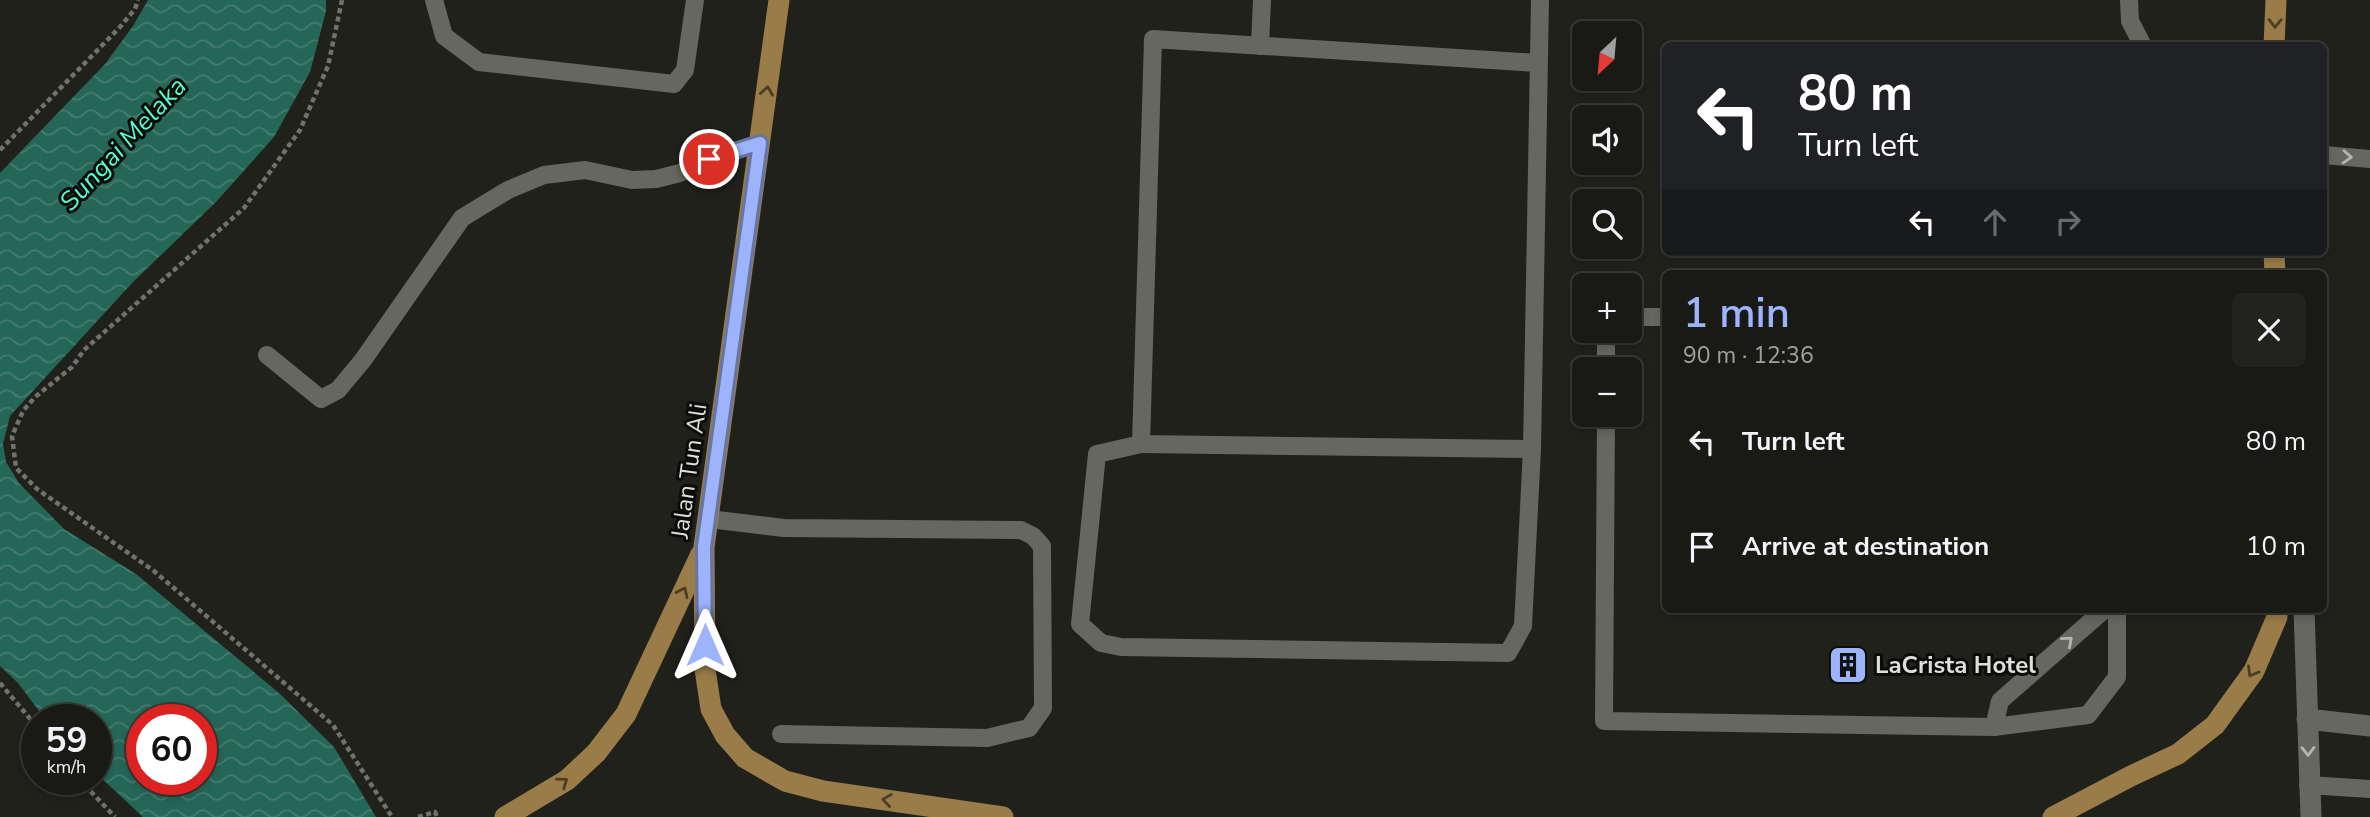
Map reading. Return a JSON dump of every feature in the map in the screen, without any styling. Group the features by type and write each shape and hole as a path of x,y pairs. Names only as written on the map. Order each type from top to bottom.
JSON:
{"main road":[{"name":"Jalan Tun Ali","path":"779,0 704,547 705,669 711,709 725,736 745,758 785,780 823,791 1003,817"},
{"path":"2274,42 2276,0"},
{"path":"505,817 567,780 596,753 626,714 704,547"},
{"path":"2053,817 2178,754 2215,725 2253,671 2277,613"}],"street":[{"path":"2304,613 2311,817"},
{"path":"2308,719 2370,726"}],"lane":[{"path":"434,0 444,36 479,62 674,84 685,70 695,0"},
{"path":"1260,46 1262,0"},
{"path":"1532,449 1142,444 1097,454 1080,624 1101,643 1121,648 1508,653 1523,626 1532,449 1540,0"},
{"path":"2129,0 2130,21 2141,42"},
{"path":"1142,444 1153,39 1538,63"},
{"path":"267,355 321,399 338,390 363,360 462,218 508,190 544,175 585,170 632,180 656,179 680,173 709,159 760,143"},
{"path":"2327,155 2370,159"},
{"path":"1642,317 1662,317"},
{"path":"1605,427 1604,721 1994,727 2088,715 2117,677 2117,613"},
{"path":"709,519 783,528 1021,530 1033,536 1042,546 1043,708 1029,728 987,738 781,734"},
{"path":"1994,727 2000,701 2100,613"},
{"path":"2308,785 2370,789"}],"path":[{"path":"0,150 120,27 135,9 138,0"},
{"path":"342,0 328,66 300,130 244,208 84,349 72,367 23,411 12,436 16,468 37,489 154,571 333,725 392,817"},
{"path":"0,682 21,708"},
{"path":"94,795 115,817"},
{"path":"418,817 435,812 437,817"}],"water":[{"name":"Sungai Melaka","path":"148,0 326,0 326,11 310,72 274,137 215,203 133,282 10,416 3,444 6,462 19,483 64,529 136,574 279,693 334,747 376,817 143,817 112,788 112,704 34,704 18,683 0,666 0,173 105,64"}],"place":[{"name":"LaCrista Hotel","path":"1848,665"}],"route":[{"path":"705,645 704,547 760,143 709,159"}]}
